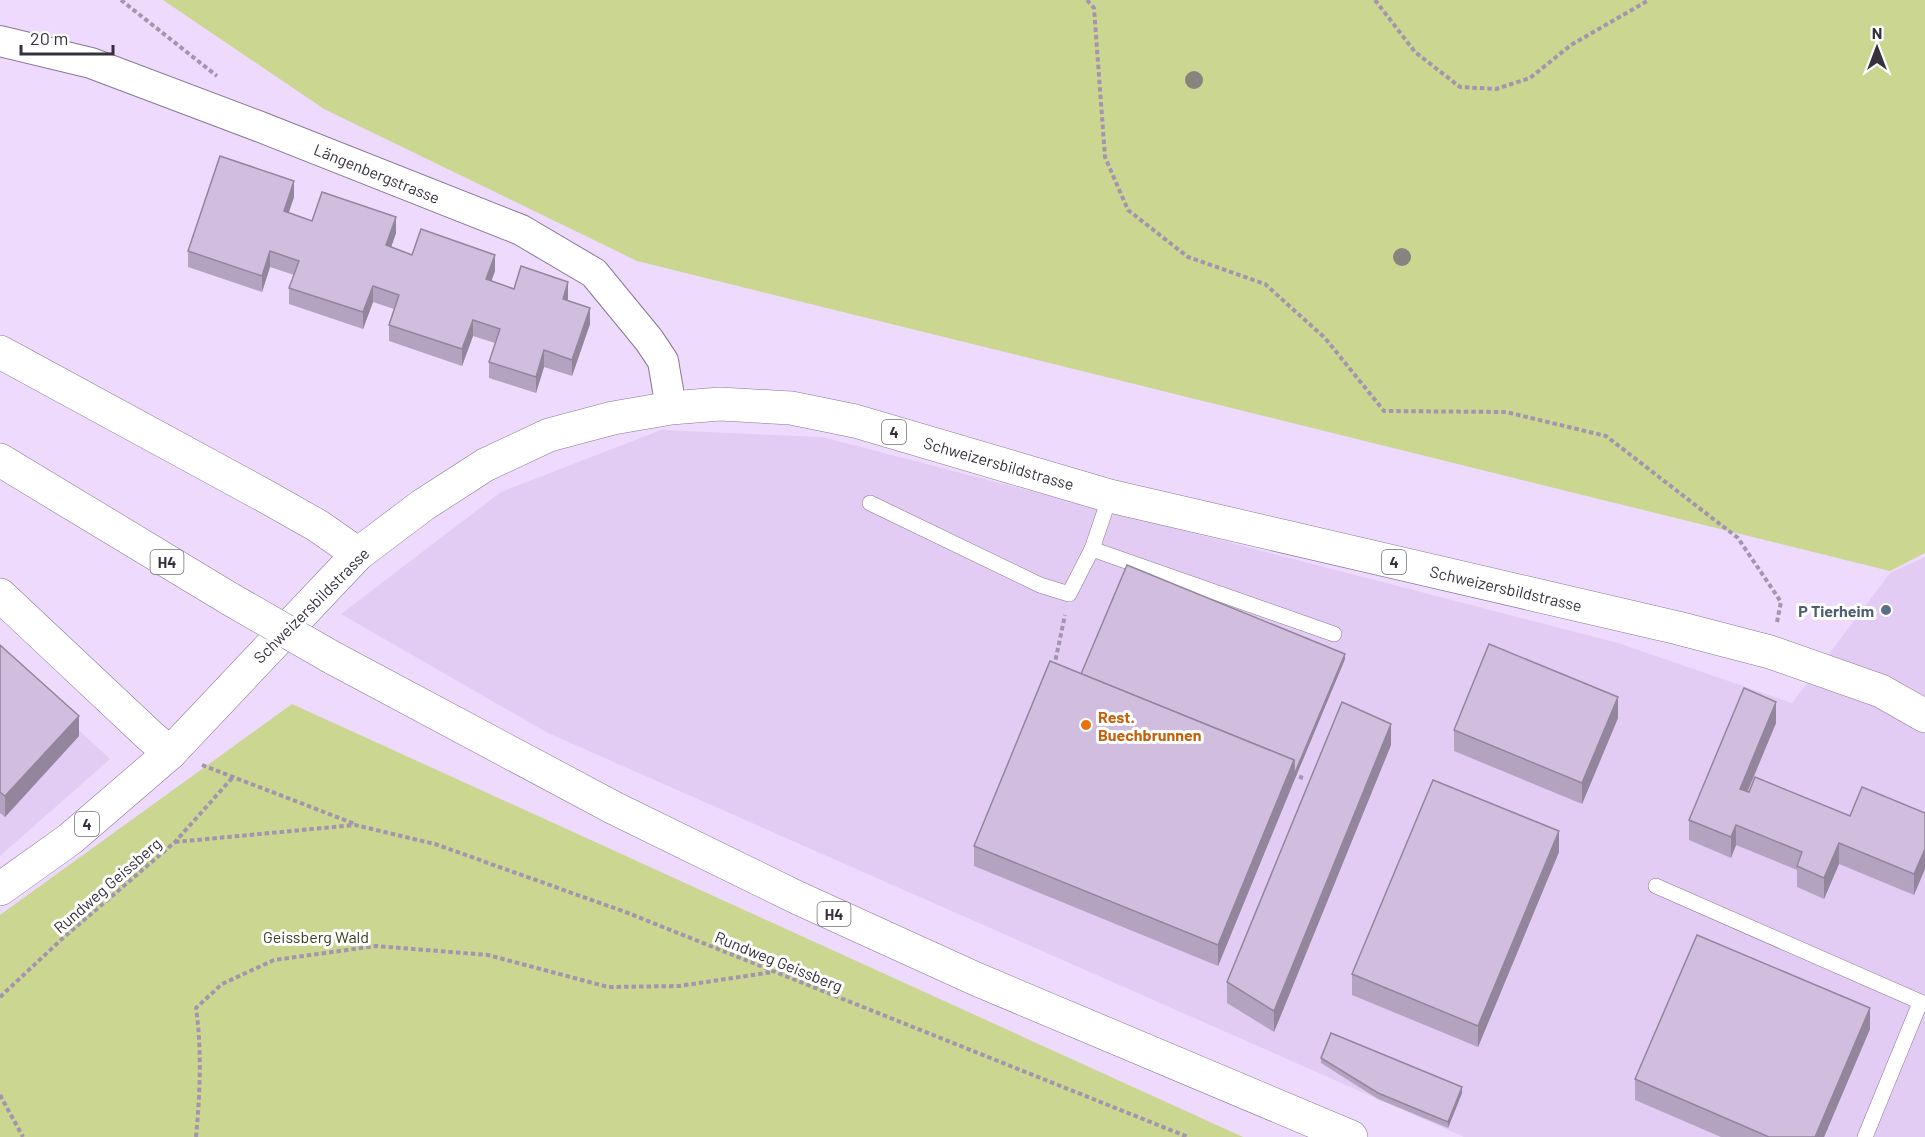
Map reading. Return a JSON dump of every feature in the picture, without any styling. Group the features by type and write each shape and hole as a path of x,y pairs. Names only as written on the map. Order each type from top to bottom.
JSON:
{"main road":[{"path":"0,352 318,526 358,554"},
{"name":"Schweizersbildstrasse","path":"0,889 70,839 170,753 358,554 423,505 484,465 549,435 613,418 671,408 720,404 801,410 855,421 1110,496 1678,628 1770,652 1881,691 1925,716"},
{"name":"H4","path":"0,460 230,599 333,658 614,808 798,898 976,979 1351,1137"},
{"path":"0,595 170,753"}],"street":[{"name":"Längenbergstrasse","path":"0,41 91,63 521,230 594,273 650,340 663,362 671,408"}],"lane":[{"path":"870,502 1040,585 1069,594 1092,549 1110,496"},
{"path":"1092,549 1334,634"},
{"path":"1656,886 1923,1004 1865,1137"}],"path":[{"path":"121,0 222,80"},
{"path":"1087,0 1094,8 1105,157 1128,210 1188,258 1265,284 1324,338 1384,411 1506,412 1606,436 1738,538 1781,602 1770,652"},
{"path":"1375,0 1414,52 1460,87 1496,89 1530,78 1571,45 1649,0"},
{"path":"1058,675 1054,667 1069,594"},
{"name":"Rundweg Geissberg","path":"170,753 356,825 435,844 628,914 1188,1137"},
{"path":"1292,774 1303,778"},
{"path":"175,842 233,777"},
{"name":"Rundweg Geissberg","path":"0,997 63,938 175,842 356,825"},
{"path":"196,1137 200,1100 200,1038 196,1008 222,984 274,960 376,946 488,955 608,987 679,986 774,972"},
{"path":"0,1095 23,1137"}],"shaded area":[{"path":"661,430 822,437 1618,643 1792,703 1890,573 1925,557 1925,1137 1464,1137 548,733 341,614 501,492"},
{"path":"0,657 110,759 0,856"}],"green space":[{"path":"163,0 1925,0 1925,553 1890,571 637,261 324,109"},
{"name":"Geissberg Wald","path":"292,704 1243,1137 0,1137 0,915"}],"building":[{"path":"220,156 294,181 284,211 312,221 322,192 396,217 386,245 412,255 421,229 495,255 486,279 514,289 521,266 568,282 563,299 590,308 572,360 544,350 536,377 489,362 500,329 473,320 462,349 389,325 399,295 373,286 363,312 289,288 299,261 270,251 262,276 188,251"},
{"path":"1127,565 1345,654 1294,775 1294,760 1081,674"},
{"path":"1489,644 1618,697 1582,783 1454,730"},
{"path":"0,645 79,716 5,796 0,792"},
{"path":"1050,661 1294,760 1218,945 974,846"},
{"path":"1744,688 1776,702 1740,789 1749,792 1755,777 1850,816 1862,787 1925,813 1925,849 1914,874 1839,843 1824,878 1797,866 1802,852 1736,825 1731,837 1689,820"},
{"path":"1342,702 1391,724 1274,1011 1227,982"},
{"path":"1433,780 1559,831 1478,1026 1352,974"},
{"path":"1697,935 1870,1008 1815,1137 1769,1137 1635,1079"},
{"path":"1331,1033 1462,1087 1448,1122 1378,1093 1321,1058"}],"place":[{"name":"P Tierheim","path":"1886,610"},
{"name":"Rest. Buechbrunnen","path":"1086,725"}]}
